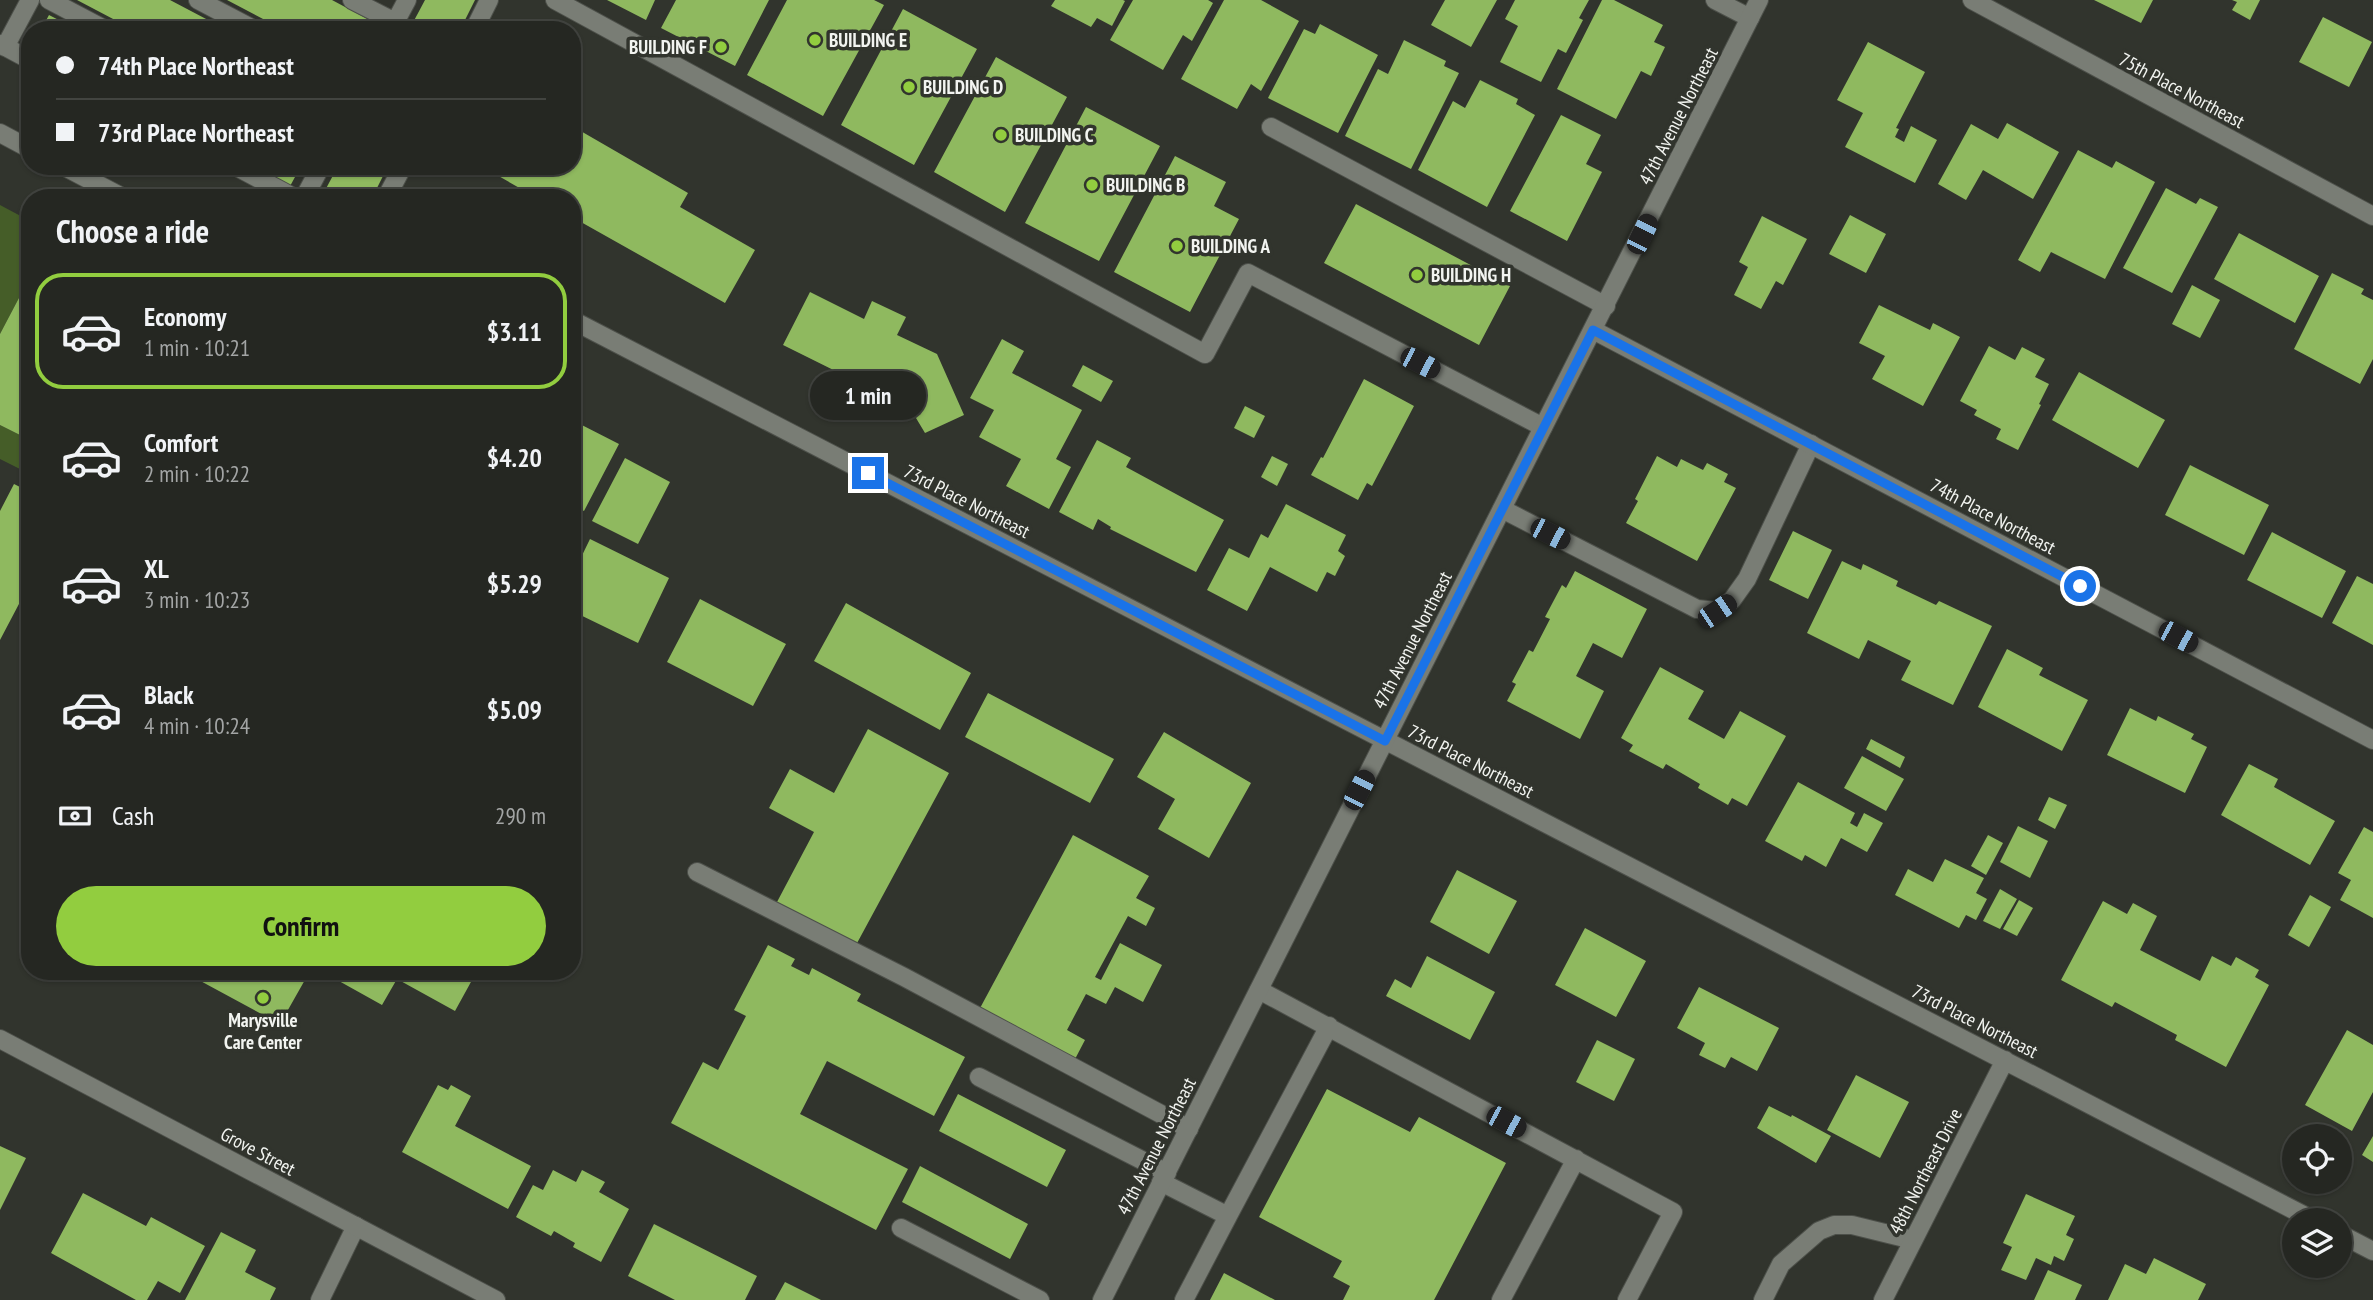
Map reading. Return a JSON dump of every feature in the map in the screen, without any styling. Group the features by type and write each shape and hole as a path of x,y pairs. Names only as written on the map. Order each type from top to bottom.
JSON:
{"street":[{"path":"21,55 3,45 30,0"},
{"path":"49,0 89,21"},
{"path":"198,0 238,21"},
{"path":"352,0 385,21"},
{"path":"396,21 407,0"},
{"path":"478,21 489,0"},
{"path":"555,0 1205,354 1248,273 1543,427"},
{"path":"1716,0 1750,18"},
{"name":"47th Avenue Northeast","path":"1102,1300 1759,0"},
{"name":"75th Place Northeast","path":"1972,0 2373,216"},
{"path":"1271,127 1606,306"},
{"path":"0,133 21,144"},
{"path":"80,175 107,189"},
{"path":"251,175 278,189"},
{"name":"73rd Place Northeast","path":"581,325 2290,1208"},
{"name":"74th Place Northeast","path":"1593,330 2373,740"},
{"path":"1502,509 1697,609 1717,611 1732,600 1747,579 1811,444"},
{"path":"697,872 904,977 1189,1129"},
{"path":"1259,990 1673,1212 1627,1300"},
{"path":"1184,1300 1329,1026"},
{"name":"Grove Street","path":"0,1039 496,1300"},
{"name":"48th Northeast Drive","path":"1883,1300 2005,1060"},
{"path":"979,1077 1228,1216"},
{"path":"1501,1300 1576,1159"},
{"path":"1763,1300 1782,1264 1819,1231 1826,1228 1852,1225 1913,1240"},
{"path":"320,1300 356,1226"},
{"path":"901,1228 1040,1300"},
{"path":"2352,1240 2373,1251"}],"green space":[{"path":"0,205 21,216 21,294 0,334"},
{"path":"0,425 21,436 21,470 0,459"}],"building":[{"path":"77,0 170,0 210,21 117,21"},
{"path":"227,0 332,0 371,21 267,21"},
{"path":"425,0 475,0 464,21 414,21"},
{"path":"607,0 655,0 646,20"},
{"name":"BUILDING F","path":"676,0 769,0 735,66 661,28"},
{"name":"BUILDING E","path":"787,0 874,0 884,5 823,116 747,75"},
{"path":"1055,0 1125,1 1112,26 1097,18 1091,27 1051,6"},
{"path":"1133,0 1208,0 1213,3 1192,41 1183,35 1163,70 1110,40"},
{"path":"1224,0 1261,0 1299,21 1261,91 1251,84 1237,109 1181,79"},
{"path":"1445,0 1497,0 1471,47 1431,25"},
{"path":"1515,0 1589,0 1579,18 1583,20 1566,53 1558,49 1541,82 1500,62 1518,26 1505,19"},
{"path":"1602,0 1614,0 1663,25 1654,42 1665,47 1651,76 1641,71 1616,119 1557,89"},
{"path":"2094,0 2153,0 2141,23"},
{"path":"2232,0 2260,0 2250,20 2232,10 2237,2"},
{"name":"BUILDING D","path":"903,9 977,49 914,165 841,125"},
{"path":"49,15 61,21 46,21"},
{"path":"2323,17 2372,42 2349,87 2299,62"},
{"path":"1320,24 1378,55 1338,133 1268,98 1304,29 1315,34"},
{"path":"1404,40 1446,61 1444,66 1459,73 1411,169 1345,136 1378,69 1388,74"},
{"path":"1868,42 1925,72 1896,128 1899,129 1895,137 1904,142 1911,126 1937,140 1915,183 1845,147 1863,113 1837,100"},
{"name":"BUILDING C","path":"996,57 1067,97 1005,212 934,172"},
{"path":"1480,80 1518,99 1516,104 1535,115 1487,207 1418,170 1453,101 1465,108"},
{"name":"BUILDING B","path":"1086,107 1160,146 1099,261 1025,223"},
{"path":"1561,115 1601,135 1586,164 1602,172 1567,241 1510,211"},
{"path":"2007,123 2059,152 2033,199 1983,170 1966,200 1938,184 1971,124 1998,139"},
{"path":"581,131 688,193 680,207 755,250 725,303 581,222 581,189 521,189 497,175 581,175"},
{"path":"2078,150 2112,168 2116,161 2155,182 2105,279 2051,252 2040,272 2018,260"},
{"name":"BUILDING A","path":"1175,156 1226,182 1214,206 1239,219 1190,312 1114,272"},
{"path":"265,175 296,175 289,188"},
{"path":"333,175 384,175 376,189 326,189"},
{"path":"2166,188 2196,204 2200,198 2218,207 2172,293 2123,268"},
{"name":"BUILDING H","path":"1356,204 1510,286 1479,345 1324,263"},
{"path":"1850,215 1886,234 1866,273 1829,254"},
{"path":"1762,216 1807,239 1783,285 1776,281 1761,309 1734,295 1748,267 1739,262"},
{"path":"2239,233 2319,276 2295,323 2214,279"},
{"path":"2332,273 2364,289 2361,294 2373,300 2373,359 2360,384 2294,349"},
{"path":"2192,285 2220,300 2200,338 2172,324"},
{"path":"810,292 864,319 872,301 906,317 897,335 937,354 964,415 925,433 910,408 783,345"},
{"path":"21,294 21,436 0,425 0,334"},
{"path":"1879,305 1930,330 1933,323 1960,337 1923,406 1872,379 1885,356 1859,343"},
{"path":"1002,339 1024,351 1012,373 1082,410 1056,459 1071,467 1049,509 1006,486 1021,459 979,437 994,410 970,398"},
{"path":"1989,346 2015,360 2022,347 2045,359 2035,377 2049,384 2018,450 1996,439 2001,429 1974,415 1977,410 1960,401"},
{"path":"1083,365 1113,381 1101,402 1072,386"},
{"path":"2079,372 2165,420 2138,468 2052,420"},
{"path":"1364,379 1414,406 1372,486 1367,483 1358,500 1311,475 1321,457 1323,458"},
{"path":"1245,406 1265,416 1254,438 1234,428"},
{"path":"581,425 619,444 584,511 581,510"},
{"path":"1097,440 1131,458 1126,467 1224,520 1196,572 1110,529 1111,527 1098,519 1093,530 1059,512"},
{"path":"1272,456 1288,464 1277,486 1261,477"},
{"path":"1657,456 1677,467 1681,459 1703,470 1707,463 1728,474 1724,482 1736,488 1697,561 1626,523"},
{"path":"625,458 670,482 638,544 592,521"},
{"path":"2190,465 2269,505 2244,555 2165,515"},
{"path":"14,484 21,488 21,600 0,640 0,511"},
{"path":"1286,504 1346,535 1338,551 1345,556 1335,576 1327,572 1317,592 1270,567 1247,611 1207,590 1229,548 1249,558 1261,534 1268,538"},
{"path":"1793,531 1832,550 1808,599 1769,580"},
{"path":"2272,532 2346,571 2322,618 2247,580"},
{"path":"590,539 669,578 638,643 581,615 581,558"},
{"path":"1842,561 1861,570 1863,564 1898,581 1896,586 1936,605 1939,601 1992,626 1953,705 1901,680 1911,661 1868,640 1859,659 1807,633"},
{"path":"1575,571 1647,609 1622,658 1593,643 1576,676 1604,691 1580,739 1507,701 1516,684 1512,682 1529,650 1533,652 1550,619 1545,617 1562,585 1566,588"},
{"path":"2357,576 2373,584 2373,645 2332,623"},
{"path":"700,599 786,644 753,706 667,662"},
{"path":"846,603 971,673 940,730 814,661"},
{"path":"2007,649 2043,668 2039,675 2088,700 2062,751 1978,707"},
{"path":"1660,667 1704,691 1688,719 1724,739 1740,711 1786,736 1747,806 1732,798 1728,805 1698,788 1700,784 1666,764 1663,769 1629,751 1633,745 1621,738"},
{"path":"988,693 1114,759 1090,803 965,737"},
{"path":"2130,708 2156,721 2158,716 2194,734 2191,739 2207,747 2185,793 2107,755"},
{"path":"868,729 949,773 856,945 777,902 814,832 769,808 790,769 834,793"},
{"path":"1164,732 1251,783 1209,858 1158,829 1175,799 1137,777"},
{"path":"1871,739 1905,757 1900,768 1866,749"},
{"path":"1862,756 1904,779 1886,811 1844,788"},
{"path":"2249,764 2278,779 2274,787 2335,821 2310,865 2221,815"},
{"path":"1798,782 1855,813 1850,823 1857,827 1864,813 1883,823 1867,852 1841,838 1826,867 1805,855 1802,861 1765,841"},
{"path":"2049,797 2067,805 2055,829 2038,820"},
{"path":"2018,826 2048,841 2030,878 2000,862"},
{"path":"2364,827 2373,832 2373,918 2340,900 2351,880 2338,873"},
{"path":"1073,835 1149,876 1136,898 1155,908 1146,926 1128,916 1095,977 1101,980 1120,943 1162,965 1143,1002 1115,987 1106,1004 1086,994 1067,1030 1085,1040 1074,1061 979,1010"},
{"path":"1988,835 2003,843 1986,875 1971,866"},
{"path":"1945,859 1984,878 1976,893 1987,899 1976,920 1966,915 1959,928 1895,895 1908,869 1933,882"},
{"path":"1457,870 1517,901 1489,954 1430,922"},
{"path":"2000,889 2017,899 2000,929 1983,921"},
{"path":"2310,895 2331,907 2309,947 2288,935"},
{"path":"2019,900 2033,908 2017,936 2003,929"},
{"path":"2103,901 2127,914 2133,903 2157,916 2140,950 2200,981 2212,956 2231,966 2236,957 2259,970 2255,977 2269,985 2226,1067 2175,1040 2177,1035 2115,1002 2112,1007 2061,980"},
{"path":"1585,928 1646,961 1616,1017 1555,985"},
{"path":"768,945 795,959 791,966 809,975 812,968 861,994 857,1001 965,1057 934,1116 827,1061 800,1114 908,1169 876,1230 671,1123 703,1062 718,1070 746,1016 734,1010"},
{"path":"1427,956 1495,992 1470,1040 1386,996 1395,979 1411,988"},
{"name":"Marysville Care Center","path":"199,980 305,980 280,1024"},
{"path":"337,980 396,980 382,1005"},
{"path":"399,980 472,980 455,1011"},
{"path":"1699,987 1779,1028 1757,1071 1731,1057 1725,1068 1699,1055 1705,1043 1677,1028"},
{"path":"2347,1030 2373,1045 2373,1092 2352,1131 2352,1124 2339,1124 2305,1105"},
{"path":"1597,1040 1635,1059 1614,1101 1576,1082"},
{"path":"1856,1075 1909,1102 1880,1158 1827,1130"},
{"path":"438,1085 448,1090 451,1085 471,1096 455,1126 531,1166 508,1209 402,1152"},
{"path":"1327,1089 1410,1132 1419,1117 1506,1163 1434,1300 1343,1300 1350,1286 1333,1277 1342,1261 1259,1217"},
{"path":"958,1094 1066,1150 1047,1187 939,1131"},
{"path":"1769,1106 1831,1136 1816,1163 1757,1128"},
{"path":"2373,1136 2373,1162 2362,1155"},
{"path":"0,1146 26,1158 0,1210"},
{"path":"920,1166 1028,1224 1010,1259 902,1202"},
{"path":"553,1170 576,1182 582,1170 605,1182 599,1192 629,1209 601,1262 573,1247 575,1243 554,1231 551,1236 516,1217 533,1185 543,1190"},
{"path":"83,1193 146,1226 151,1217 205,1246 180,1293 158,1281 147,1300 136,1300 51,1253"},
{"path":"2026,1194 2075,1216 2066,1235 2074,1239 2064,1261 2054,1256 2051,1265 2036,1258 2026,1280 2001,1270 2012,1247 2003,1243"},
{"path":"654,1224 757,1276 745,1300 675,1300 628,1276"},
{"path":"221,1232 256,1250 245,1272 276,1288 270,1300 185,1300"},
{"path":"2154,1258 2206,1284 2198,1300 2108,1300 2125,1264 2146,1274"},
{"path":"2048,1270 2082,1285 2075,1300 2034,1300"},
{"path":"1224,1273 1275,1300 1210,1300"},
{"path":"785,1282 821,1300 775,1300"}],"place":[{"name":"BUILDING E","path":"815,40"},
{"name":"BUILDING F","path":"721,47"},
{"name":"BUILDING D","path":"909,87"},
{"name":"BUILDING C","path":"1001,135"},
{"name":"BUILDING B","path":"1092,185"},
{"name":"BUILDING A","path":"1177,246"},
{"name":"BUILDING H","path":"1417,275"},
{"name":"Marysville Care Center","path":"263,998"}],"route":[{"path":"868,473 1385,741 1593,330 2080,586"}]}
